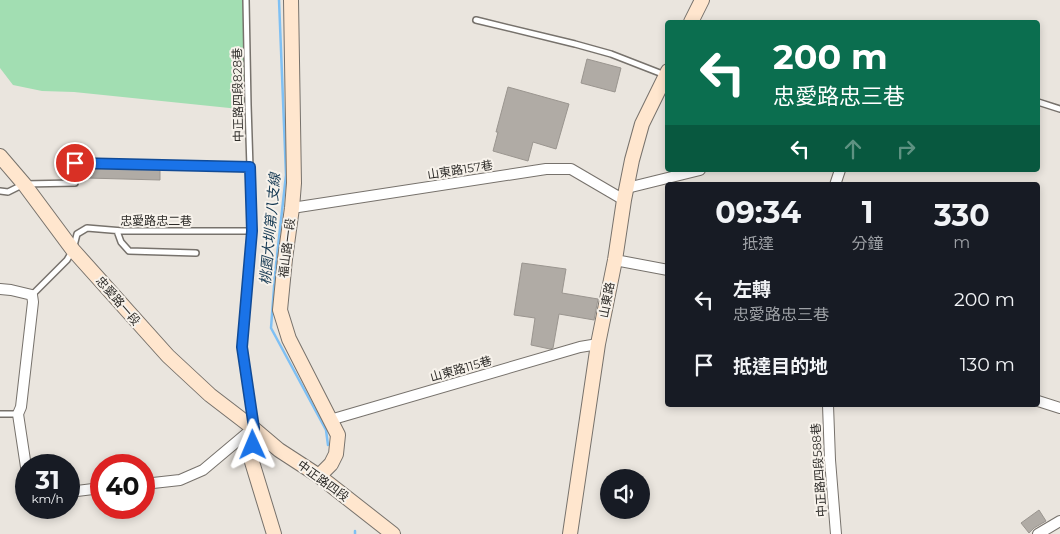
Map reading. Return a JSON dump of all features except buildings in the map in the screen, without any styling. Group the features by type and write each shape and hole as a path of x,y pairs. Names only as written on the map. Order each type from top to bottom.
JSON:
{"street":[{"name":"福山路一段","path":"291,0 294,183 280,310 289,339 338,435 336,454 331,464 319,476"},
{"path":"692,20 702,0"},
{"name":"山東路","path":"570,534 598,344 632,160 642,124 665,77"},
{"name":"忠愛路一段","path":"0,156 24,184 73,250 168,356 210,395 254,428"},
{"name":"山東路157巷","path":"292,208 546,169 571,169 625,194"},
{"path":"625,194 694,172"},
{"path":"615,260 665,269"},
{"path":"0,289 32,296 33,302 24,388 18,414 24,454"},
{"name":"山東路115巷","path":"330,420 580,347 598,344"},
{"path":"1040,402 1060,408"},
{"name":"中正路四段588巷","path":"828,407 836,534"},
{"path":"155,483 180,480 203,470 254,428"},
{"path":"254,428 252,462 274,534"},
{"name":"中正路四段","path":"254,428 279,450 319,476 393,534"},
{"path":"1038,534 1060,521"}],"lane":[{"name":"中正路四段828巷","path":"246,0 252,231 242,347 254,428"},
{"path":"476,20 575,44 665,72"},
{"path":"1040,103 1060,109"},
{"path":"0,191 8,192 24,184 75,183 75,163 250,167"},
{"name":"忠愛路忠二巷","path":"32,296 67,260 73,250 77,234 87,228 117,231 252,231"},
{"path":"117,231 121,242 129,251 196,253"},
{"path":"0,414 18,414"}],"green space":[{"path":"0,0 246,0 249,110 74,92 42,91 13,85 0,68"}],"waterway":[{"name":"桃園大圳第八支線","path":"279,0 286,175 271,328 326,430 328,445"}],"route":[{"path":"75,163 250,167 252,231 242,347 254,428 253,445"}]}
